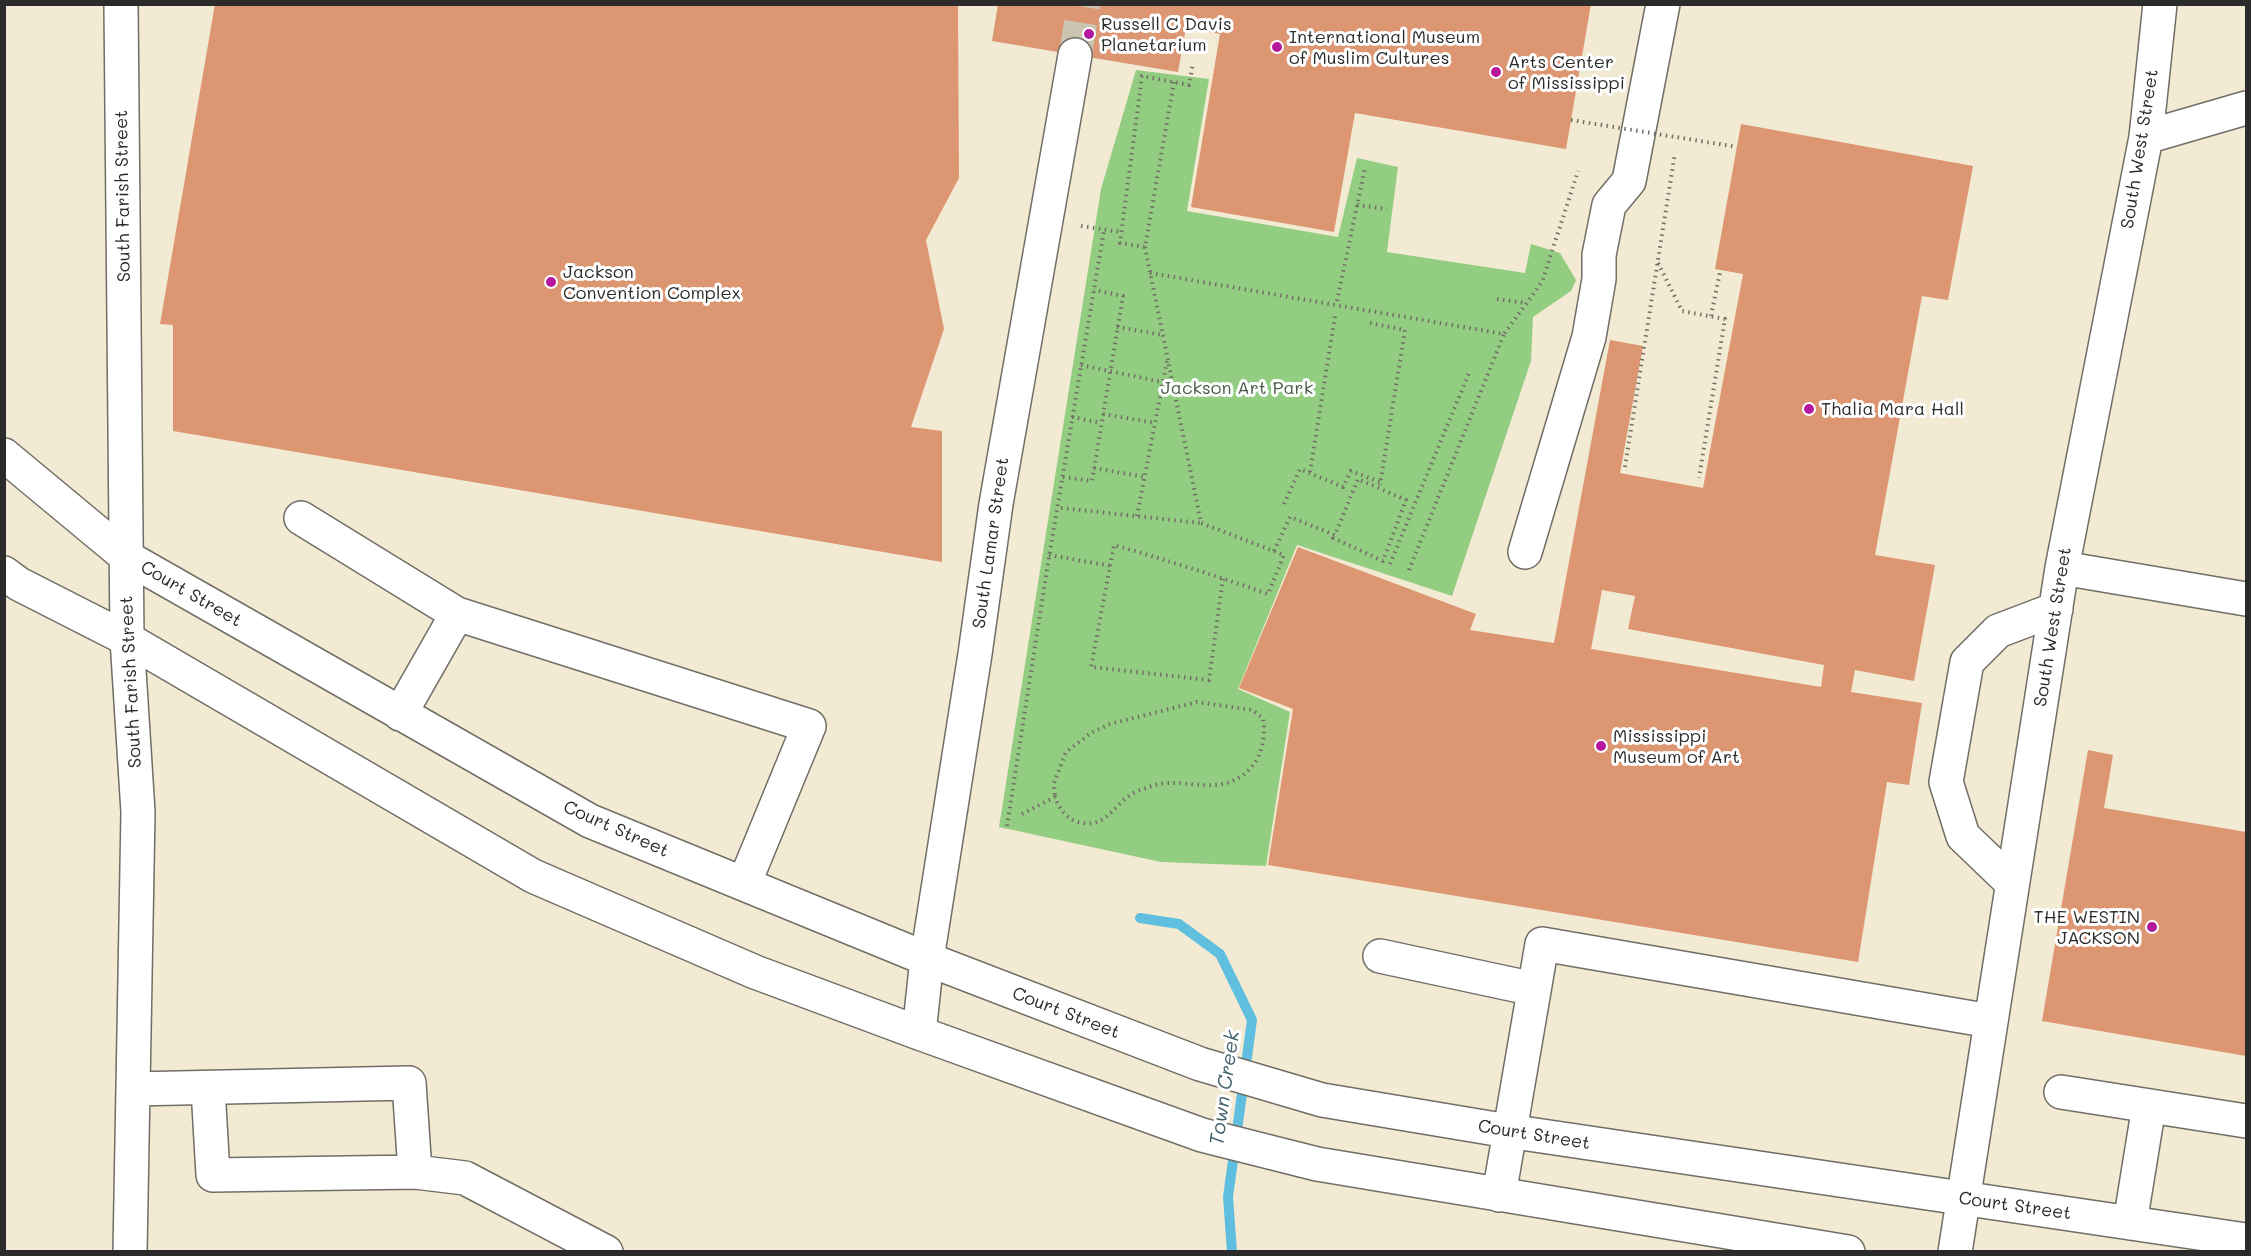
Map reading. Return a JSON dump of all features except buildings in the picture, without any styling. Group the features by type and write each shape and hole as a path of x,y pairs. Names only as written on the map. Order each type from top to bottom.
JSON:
{"street":[{"name":"South Farish Street","path":"121,4 127,639 138,812 130,1251"},
{"path":"1525,552 1589,337 1599,279 1599,255 1609,205 1629,181 1663,4"},
{"name":"South West Street","path":"1955,1251 2062,568 2146,137 2160,4"},
{"name":"South Lamar Street","path":"919,1033 927,959 996,504 1075,55"},
{"path":"2146,137 2247,108"},
{"name":"Court Street","path":"4,455 128,558 590,821 927,959 1200,1064 1322,1100 1508,1131 2247,1240"},
{"path":"301,518 457,614 809,726 744,884"},
{"path":"2062,568 2247,599"},
{"path":"4,573 19,584 127,639 533,876 755,972 919,1033 1202,1135 1317,1164 1848,1251"},
{"path":"2012,884 1962,836 1946,782 1967,662 1998,631 2056,609"},
{"path":"400,714 457,614"},
{"path":"1498,1195 1542,944 1990,1021"},
{"path":"1380,956 1534,989"},
{"path":"133,1089 409,1083 415,1172"},
{"path":"208,1088 213,1175 415,1172 465,1178 606,1251"},
{"path":"2061,1092 2247,1121"},
{"path":"2130,1223 2149,1106"}],"path":[{"path":"1145,247 1120,243 1142,76 1189,85 1193,64"},
{"path":"1174,82 1145,247 1201,523"},
{"path":"1571,120 1737,147"},
{"path":"1625,467 1675,153"},
{"path":"1337,301 1365,168"},
{"path":"1409,570 1504,334 1542,282 1578,171"},
{"path":"1357,205 1387,209"},
{"path":"1071,225 1121,232"},
{"path":"1007,826 1049,555 1104,230"},
{"path":"1658,262 1682,311 1725,318 1699,477"},
{"path":"1711,316 1719,272"},
{"path":"1150,273 1504,334"},
{"path":"1063,477 1092,481 1118,327 1123,296 1094,290"},
{"path":"1497,299 1526,303"},
{"path":"1310,472 1335,315"},
{"path":"1284,504 1300,469 1342,487 1351,471 1380,483 1406,330 1370,323"},
{"path":"1118,327 1163,335"},
{"path":"1137,516 1167,358"},
{"path":"1081,366 1162,382"},
{"path":"1390,564 1469,373"},
{"path":"1103,414 1155,423"},
{"path":"1072,417 1101,423"},
{"path":"1094,468 1144,477"},
{"path":"1358,479 1406,500 1383,561 1333,538 1335,535 1358,479"},
{"path":"1061,508 1201,523 1284,555 1268,594 1223,578 1114,545 1112,566 1091,667 1209,681 1223,578"},
{"path":"1275,551 1290,517 1335,535"},
{"path":"1049,555 1112,566"},
{"path":"1197,702 1252,710 1263,718 1265,744 1259,759 1237,778 1221,785 1175,782 1153,785 1131,794 1110,815 1098,823 1082,823 1069,817 1059,810 1054,797 1054,783 1066,752 1091,733 1110,724 1197,702"},
{"path":"1022,814 1054,797"}],"green space":[{"name":"Jackson Art Park","path":"1136,70 1209,79 1187,211 1338,237 1357,158 1398,167 1387,252 1525,273 1531,244 1560,253 1576,280 1571,291 1533,317 1531,361 1452,596 1297,545 1238,689 1290,712 1266,866 1161,862 999,827 1101,189"}],"waterway":[{"name":"Town Creek","path":"1140,918 1179,924 1220,954 1252,1020 1228,1197 1232,1252"}],"tunnel":[{"path":"1075,55 1084,4"}],"place":[{"name":"Russell C Davis Planetarium","path":"1089,34"},
{"name":"International Museum of Muslim Cultures","path":"1277,47"},
{"name":"Arts Center of Mississippi","path":"1496,72"},
{"name":"Jackson Convention Complex","path":"551,282"},
{"name":"Thalia Mara Hall","path":"1809,409"},
{"name":"Mississippi Museum of Art","path":"1601,746"},
{"name":"THE WESTIN JACKSON","path":"2152,927"}]}
